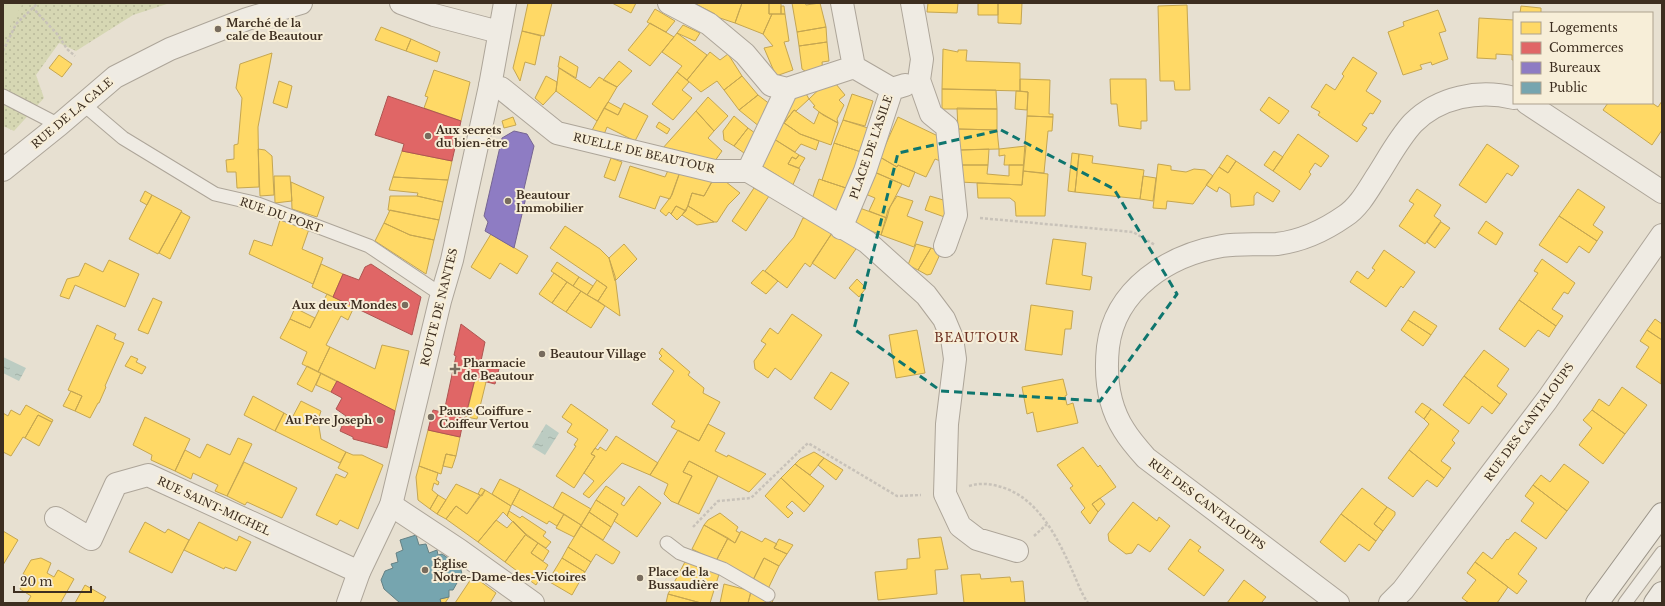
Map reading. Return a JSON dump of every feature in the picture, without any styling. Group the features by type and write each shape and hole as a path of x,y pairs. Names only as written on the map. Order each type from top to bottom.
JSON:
{"street":[{"name":"RUE DE LA CALE","path":"3,170 115,77 170,49 247,19 301,3"},
{"path":"401,3 434,15 498,32"},
{"name":"ROUTE DE NANTES","path":"348,603 359,572 392,505 442,295 452,260 490,86 498,32 505,3"},
{"path":"669,3 709,24 744,54 770,85 787,89 854,68 842,3"},
{"path":"912,3 922,59 919,80 931,114 947,127 956,215 945,246"},
{"name":"PLACE DE L'ASILE","path":"854,68 892,89 919,80"},
{"name":"RUELLE DE BEAUTOUR","path":"490,86 500,88 557,133 714,171 748,171"},
{"path":"787,89 748,171 841,228 867,242 926,295 944,319 952,338 955,359 947,424 945,494 960,526 976,539 1018,551"},
{"name":"PLACE DE L'ASILE","path":"841,228 865,171 892,89"},
{"name":"RUE DES CANTALOUPS","path":"1338,603 1146,458 1123,430 1110,401 1106,368 1109,337 1120,310 1139,284 1158,269 1199,251 1223,246 1284,242 1302,238 1325,228 1346,216 1361,201 1413,123 1437,105 1466,95 1498,94 1513,98"},
{"path":"1529,104 1662,192"},
{"name":"RUE DES CANTALOUPS","path":"1390,603 1403,590 1547,400 1662,235"},
{"name":"RUE SAINT-MICHEL","path":"56,518 91,539 116,484 148,475 359,572"},
{"path":"392,505 459,550 533,603"},
{"path":"1597,603 1662,514"},
{"path":"1655,603 1662,593"}],"lane":[{"path":"3,96 59,125"},
{"name":"RUE DU PORT","path":"83,104 123,138 215,194 258,204 369,246 442,295"},
{"path":"667,543 680,553 723,569 768,595"},
{"path":"1625,603 1662,553"}],"path":[{"path":"3,51 16,24 32,7 38,3"},
{"path":"32,7 58,35 67,49 75,56"},
{"path":"956,215 1133,232 1180,259"},
{"path":"693,527 718,501 751,498 808,443 897,496 945,494 974,484 989,483 1020,494 1038,510 1047,524 1069,562 1088,603"}],"highlighted area":[{"path":"1001,130 1114,189 1177,294 1100,401 941,391 854,329 898,153"}],"green space":[{"path":"3,3 170,3 133,15 76,51 59,43 36,75 44,98 14,131 3,126"},
{"path":"3,3 23,3 3,39"}],"water":[{"path":"3,357 26,368 19,381 3,373"},
{"path":"546,424 559,433 545,455 532,447"}],"building: Logements":[{"path":"528,3 552,3 544,36 522,31"},
{"path":"612,3 636,3 631,13"},
{"path":"694,3 742,3 735,23 714,16 715,14"},
{"path":"742,3 769,3 769,14 772,14 763,34 735,23"},
{"path":"769,3 781,3 781,14 769,14"},
{"path":"792,3 805,3 806,5 820,3 826,27 797,32"},
{"path":"928,3 958,3 957,13 927,12"},
{"path":"978,3 998,3 998,15 978,15"},
{"path":"998,3 1022,3 1021,24 998,23"},
{"path":"1187,5 1190,90 1175,90 1174,81 1160,81 1158,6"},
{"path":"781,6 784,6 785,14 781,14"},
{"path":"1521,6 1541,8 1541,12 1520,12"},
{"path":"655,9 675,21 666,32 647,22"},
{"path":"1438,10 1446,31 1439,33 1448,59 1432,65 1431,62 1420,65 1422,69 1403,75 1388,32 1404,26 1403,22"},
{"path":"772,14 785,14 789,41 784,42 793,70 776,76 764,48 773,46 763,34"},
{"path":"1479,18 1513,20 1513,60 1512,55 1496,54 1496,59 1477,58"},
{"path":"650,23 674,37 650,66 628,50"},
{"path":"683,25 700,33 695,41 677,33"},
{"path":"381,27 411,39 406,51 375,40"},
{"path":"826,27 827,42 799,46 797,32"},
{"path":"522,31 541,36 535,65 525,62 520,81 513,68"},
{"path":"677,33 707,55 687,80 677,72 682,66 662,52"},
{"path":"411,39 440,52 437,62 406,51"},
{"path":"827,42 829,61 822,62 823,72 811,75 802,69 799,46"},
{"path":"943,49 958,52 958,50 967,50 966,61 1020,63 1020,91 942,89"},
{"path":"710,52 720,60 728,54 742,76 724,90 717,81 701,92 687,80"},
{"path":"272,53 258,127 259,187 237,188 236,172 227,172 226,160 234,159 234,145 238,144 242,98 236,88 240,64"},
{"path":"59,55 72,64 62,77 49,68"},
{"path":"560,56 578,67 576,78 558,67"},
{"path":"1353,57 1377,73 1366,91 1381,101 1373,114 1370,113 1362,125 1367,128 1357,142 1318,115 1320,112 1311,107 1326,84 1335,90 1344,76 1342,74"},
{"path":"619,61 632,71 617,87 603,80"},
{"path":"559,68 590,88 599,77 617,87 597,121 556,91"},
{"path":"434,70 470,82 461,121 424,108 428,97 425,96"},
{"path":"677,72 689,82 682,90 692,98 673,120 652,104"},
{"path":"546,76 557,82 556,91 543,105 535,98"},
{"path":"742,76 758,95 739,110 724,90"},
{"path":"831,78 845,95 839,100 844,105 837,119 838,123 823,115 813,107 815,106 809,99"},
{"path":"1020,79 1050,80 1049,114 1053,114 1053,117 1027,116 1028,92 1020,91"},
{"path":"1110,79 1146,79 1147,121 1141,121 1141,129 1119,126 1117,104 1111,104"},
{"path":"279,81 292,86 287,108 273,103"},
{"path":"942,89 996,90 997,109 942,109"},
{"path":"804,90 809,99 796,111 794,110 784,123 775,118 794,92"},
{"path":"1016,91 1028,92 1027,110 1015,109"},
{"path":"852,94 873,101 865,126 843,120"},
{"path":"758,95 771,105 760,127 739,110"},
{"path":"708,97 728,116 714,131 696,111"},
{"path":"1269,97 1289,111 1279,124 1260,110"},
{"path":"1662,101 1662,130 1652,145 1603,110 1607,104 1653,104 1658,107"},
{"path":"608,102 621,109 618,115 604,108"},
{"path":"624,103 648,116 635,141 607,127 603,137 590,134 604,108 618,115"},
{"path":"957,108 997,109 997,130 958,129"},
{"path":"794,110 814,124 819,112 838,123 831,145 800,134 784,123"},
{"path":"696,111 714,131 708,138 722,151 712,165 688,161 672,149 669,152 662,149"},
{"path":"734,116 748,128 734,146 724,140 723,131"},
{"path":"1027,116 1053,117 1052,131 1048,131 1044,173 1023,171"},
{"path":"513,117 516,125 504,128 502,121"},
{"path":"898,117 938,136 943,162 935,159 926,177 898,165 897,167 880,157"},
{"path":"780,120 800,134 819,141 816,150 801,144 795,152 774,139"},
{"path":"843,120 868,128 861,152 834,143"},
{"path":"659,122 670,129 667,134 656,127"},
{"path":"748,128 759,136 747,155 734,146"},
{"path":"958,129 997,130 999,149 960,150"},
{"path":"1298,134 1329,156 1321,167 1315,163 1309,172 1311,174 1300,190 1273,171"},
{"path":"774,139 799,155 796,159 792,157 788,164 800,169 791,189 779,179 780,177 759,164"},
{"path":"834,143 861,152 846,188 822,180"},
{"path":"1487,144 1519,166 1512,176 1507,173 1486,203 1459,185"},
{"path":"1026,146 1024,165 1004,165 1005,155 999,156 999,149"},
{"path":"258,149 265,150 272,156 274,195 260,196"},
{"path":"989,149 988,165 960,165 960,150"},
{"path":"402,151 452,161 448,180 393,177"},
{"path":"1274,151 1283,157 1273,171 1264,165"},
{"path":"1072,153 1079,154 1075,192 1068,191"},
{"path":"1079,154 1093,156 1092,163 1144,170 1140,199 1075,192"},
{"path":"799,155 805,158 799,168 788,164 792,157 796,159"},
{"path":"1227,155 1236,161 1228,173 1219,167"},
{"path":"878,156 897,167 898,165 915,172 909,187 872,171"},
{"path":"611,158 622,162 615,181 604,177"},
{"path":"1236,161 1280,191 1273,202 1257,192 1254,196 1254,205 1231,207 1230,194 1219,187 1217,192 1206,185 1219,167 1228,173"},
{"path":"1158,164 1171,166 1171,170 1186,172 1194,169 1205,170 1213,176 1193,204 1167,201 1166,209 1153,208"},
{"path":"960,165 988,165 987,174 1009,176 1009,165 1024,165 1022,185 959,182"},
{"path":"630,166 665,177 670,166 681,169 670,199 660,196 655,209 619,197"},
{"path":"681,169 713,180 704,196 692,193 686,211 676,206 671,214 669,212 666,216 660,211 672,195"},
{"path":"872,171 902,184 890,207 887,218 869,211 875,198 863,193"},
{"path":"1023,171 1048,174 1045,216 1016,216 1015,202 1010,198 978,198 977,183 1022,185"},
{"path":"716,174 740,193 728,205 717,222 714,222 688,206 692,193 704,196"},
{"path":"274,176 290,176 292,201 275,203"},
{"path":"1143,176 1156,178 1153,201 1140,199"},
{"path":"393,177 448,180 443,202 417,196 418,193 389,190"},
{"path":"819,179 846,188 837,214 810,205"},
{"path":"291,182 324,197 317,217 292,209"},
{"path":"754,188 769,196 746,231 732,221"},
{"path":"1417,189 1441,205 1434,216 1441,221 1425,244 1399,226 1414,204 1409,201"},
{"path":"1578,189 1605,207 1593,225 1603,232 1597,241 1559,216"},
{"path":"145,191 152,195 147,205 140,201"},
{"path":"152,195 182,211 158,254 129,239"},
{"path":"390,196 417,196 443,202 439,220 388,210"},
{"path":"897,196 913,201 907,216 923,222 914,247 881,235 888,210"},
{"path":"930,196 950,202 950,219 925,210"},
{"path":"676,206 686,211 677,220 671,214"},
{"path":"688,206 714,222 697,225 682,215"},
{"path":"857,207 887,218 881,235 857,225 854,218"},
{"path":"390,210 439,220 434,240 410,235 384,223"},
{"path":"181,212 190,217 170,259 159,253"},
{"path":"1559,216 1597,241 1589,253 1579,246 1567,263 1539,245"},
{"path":"803,218 809,218 834,230 810,267 805,263 787,288 765,271 794,237"},
{"path":"280,220 309,229 302,249 323,258 313,284 249,254 254,240 272,246"},
{"path":"1486,221 1503,233 1496,245 1478,233"},
{"path":"1441,222 1450,228 1435,248 1427,242"},
{"path":"384,223 410,235 434,240 426,274 375,241"},
{"path":"565,226 600,249 609,258 615,276 620,316 598,301 607,287 550,248"},
{"path":"834,230 858,246 835,279 812,263"},
{"path":"491,234 528,256 517,274 500,263 490,279 471,267"},
{"path":"1053,239 1086,243 1082,275 1092,277 1090,290 1046,284"},
{"path":"624,244 637,259 615,281 609,258"},
{"path":"916,244 931,248 918,270 908,265"},
{"path":"931,248 941,252 931,274 927,275 918,270"},
{"path":"1384,250 1415,272 1403,288 1401,286 1386,307 1350,282 1357,271 1368,279 1375,270 1372,268"},
{"path":"1542,259 1575,283 1568,294 1564,292 1552,309 1563,316 1556,326 1519,300 1538,273 1534,271"},
{"path":"109,260 139,274 125,307 75,285 69,299 60,296 67,279 79,276 85,263 103,272"},
{"path":"557,262 579,277 573,286 551,271"},
{"path":"321,264 343,274 333,297 312,287"},
{"path":"763,270 778,281 766,294 751,283"},
{"path":"554,273 567,282 552,303 539,294"},
{"path":"579,277 593,286 587,295 573,286"},
{"path":"857,279 866,288 859,297 849,288"},
{"path":"597,280 607,287 598,301 587,295"},
{"path":"567,282 581,291 566,312 552,303"},
{"path":"581,291 605,306 591,328 566,312"},
{"path":"327,294 354,307 348,320 341,316 326,345 330,347 318,372 302,364 307,352 280,338 290,319 310,328"},
{"path":"153,298 162,302 148,334 138,330"},
{"path":"1519,300 1556,326 1549,337 1538,330 1525,347 1499,329"},
{"path":"1031,305 1073,311 1071,329 1065,329 1062,355 1025,350"},
{"path":"295,308 315,318 310,328 290,319"},
{"path":"1414,311 1437,326 1431,335 1408,320"},
{"path":"792,314 822,335 791,380 775,368 768,378 755,369 754,361 766,344 761,341 770,328 778,334"},
{"path":"1655,319 1662,324 1662,340 1647,330"},
{"path":"1408,320 1431,335 1423,346 1401,330"},
{"path":"97,325 116,334 114,339 124,343 99,403 90,418 75,411 82,396 68,390"},
{"path":"917,330 925,373 896,378 889,335"},
{"path":"1647,330 1662,340 1661,384 1636,367 1649,347 1640,341"},
{"path":"382,345 409,351 395,411 318,372 330,347 375,369"},
{"path":"662,348 690,372 688,375 704,388 703,393 720,402 699,441 671,427 675,421 652,404 674,371 659,359 662,356 659,353"},
{"path":"1484,350 1509,369 1497,386 1507,394 1500,404 1464,376"},
{"path":"131,356 138,359 136,362 146,367 142,374 125,366"},
{"path":"307,366 321,373 312,392 297,384"},
{"path":"831,372 849,383 831,410 814,398"},
{"path":"321,373 337,381 331,392 316,385"},
{"path":"1464,376 1500,404 1492,414 1482,406 1469,424 1443,405"},
{"path":"475,379 486,382 477,419 466,417"},
{"path":"1063,379 1067,395 1065,396 1067,405 1073,403 1078,423 1037,432 1033,412 1027,414 1022,387"},
{"path":"1622,387 1647,405 1625,434 1592,410 1599,399 1609,406"},
{"path":"71,391 82,396 75,411 63,406"},
{"path":"253,396 284,413 275,431 244,415"},
{"path":"301,401 321,411 318,420 321,439 346,452 340,463 275,431 284,413 292,418"},
{"path":"1422,403 1431,409 1424,419 1415,412"},
{"path":"571,404 608,430 591,454 595,456 574,488 556,476 576,446 574,445 578,439 567,432 572,424 562,417"},
{"path":"26,405 53,420 52,422 38,415 25,438 23,437 11,456 3,452 3,413 8,416 11,410 20,415"},
{"path":"1431,409 1459,431 1452,440 1455,443 1441,461 1451,468 1444,478 1409,450 1429,424 1424,419"},
{"path":"1592,410 1625,434 1603,464 1579,445 1592,428 1583,420"},
{"path":"38,415 52,422 39,446 25,438"},
{"path":"145,417 190,439 175,471 151,460 152,455 133,445"},
{"path":"708,424 725,433 715,451 727,457 728,455 766,474 749,492 689,461 683,472 692,476 678,504 671,501 664,494 668,484 650,475 678,430 699,441"},
{"path":"428,430 460,437 456,456 446,454 441,474 419,466"},
{"path":"616,436 658,463 650,475 622,463 589,498 583,494 594,481 584,473 595,456 591,454 595,448 598,450 600,447 606,451"},
{"path":"238,438 252,444 227,496 215,491 218,485 193,473 191,479 175,471 185,450 200,458 207,444 230,455"},
{"path":"1083,447 1098,467 1100,465 1116,487 1092,504 1098,512 1090,524 1081,512 1085,508 1070,488 1073,486 1057,465"},
{"path":"1409,450 1444,478 1437,487 1427,480 1413,497 1388,478"},
{"path":"346,452 353,455 362,455 383,465 358,529 340,520 337,525 316,515 336,474 345,478 348,473 338,468"},
{"path":"814,452 824,458 810,475 795,464 800,459"},
{"path":"446,454 456,456 452,468 443,466"},
{"path":"824,458 843,470 836,480 818,465"},
{"path":"689,461 718,476 699,514 678,504 692,476 683,472"},
{"path":"244,462 297,488 282,518 247,502 245,505 227,496"},
{"path":"795,464 824,486 810,505 781,478"},
{"path":"1564,464 1589,482 1567,511 1533,485 1541,475 1550,482"},
{"path":"419,466 438,473 436,480 439,482 438,485 434,483 432,490 438,495 430,509 418,500 416,477"},
{"path":"781,478 810,505 804,512 792,501 786,507 793,513 788,518 765,496"},
{"path":"500,479 520,489 511,506 492,494"},
{"path":"456,484 480,495 467,514 456,506 446,519 437,514"},
{"path":"1533,485 1567,511 1546,539 1521,521 1534,503 1525,496"},
{"path":"606,486 625,498 621,504 624,506 639,486 661,503 637,537 614,521 618,514 596,500"},
{"path":"481,488 485,490 482,496 478,494"},
{"path":"1362,488 1387,507 1374,524 1383,531 1376,541 1341,514"},
{"path":"520,489 564,514 557,526 549,521 547,524 512,504"},
{"path":"485,490 511,506 507,516 503,512 478,542 446,519 456,506 467,514"},
{"path":"562,492 591,509 581,525 553,508"},
{"path":"438,495 446,500 437,514 430,509"},
{"path":"1100,498 1105,504 1098,512 1092,504"},
{"path":"596,500 618,514 611,527 589,512"},
{"path":"1133,502 1157,521 1159,517 1170,526 1150,552 1138,544 1132,553 1126,554 1109,541 1108,534"},
{"path":"1387,507 1395,512 1395,515 1383,531 1374,524"},
{"path":"509,511 520,518 522,516 546,532 543,536 551,542 546,548 527,536 507,516"},
{"path":"589,512 611,527 603,540 581,526"},
{"path":"720,513 738,527 736,531 740,533 735,543 704,525 708,520"},
{"path":"564,514 581,525 574,537 556,528"},
{"path":"1341,514 1376,541 1369,551 1359,544 1345,562 1320,542"},
{"path":"496,520 507,528 513,521 526,534 505,562 478,542"},
{"path":"145,522 165,533 168,529 189,540 172,573 129,552"},
{"path":"199,522 237,541 239,536 251,542 236,571 225,567 224,569 184,550"},
{"path":"704,525 728,538 716,561 692,549"},
{"path":"581,526 620,552 614,563 612,564 596,554 591,562 568,547"},
{"path":"3,531 18,540 3,565"},
{"path":"741,531 762,542 765,538 777,544 774,548 787,554 779,566 764,558 752,582 716,561 728,538 735,543"},
{"path":"1515,532 1537,548 1518,574 1527,581 1517,594 1475,562 1483,552 1492,559 1507,539 1508,540"},
{"path":"526,534 538,543 531,553 548,565 536,585 505,562"},
{"path":"941,537 948,569 935,570 937,594 878,600 875,572 907,569 907,559 920,558 918,539"},
{"path":"779,539 793,545 787,554 774,548"},
{"path":"1190,539 1201,547 1198,551 1224,570 1204,596 1168,569"},
{"path":"538,543 549,551 543,561 531,553"},
{"path":"568,547 591,562 585,572 562,558"},
{"path":"41,558 51,563 47,573 54,577 58,570 74,579 61,602 63,603 27,603 31,596 20,589 27,576 23,574 31,560"},
{"path":"562,558 585,572 572,595 548,581"},
{"path":"764,558 779,566 767,591 752,582"},
{"path":"686,560 720,571 710,603 701,603 668,594"},
{"path":"1475,562 1508,587 1497,603 1469,603 1462,598 1476,580 1467,573"},
{"path":"980,574 981,579 1010,577 1011,582 1023,581 1025,603 964,603 961,575"},
{"path":"473,576 496,593 490,603 455,603"},
{"path":"1244,580 1266,597 1262,602 1264,603 1227,603"},
{"path":"724,584 751,591 748,603 720,603"},
{"path":"85,585 106,597 103,602 105,603 75,603"},
{"path":"751,592 773,600 772,603 748,603"},
{"path":"668,594 701,603 666,603"},
{"path":"449,597 445,603 441,603 440,599"}],"building: Commerces":[{"path":"388,96 461,121 452,161 402,151 404,144 375,135"},
{"path":"371,264 421,297 412,335 333,297 343,274 359,280 365,267"},
{"path":"461,324 485,342 481,361 500,365 495,384 475,379 465,418 444,412"},
{"path":"337,381 395,411 387,448 353,439 353,437 340,431 346,416 336,409 342,398 331,392"},
{"path":"433,410 464,417 460,437 428,430"}],"building: Bureaux":[{"path":"514,131 527,134 534,146 523,193 527,193 514,248 485,231 488,222 484,216 502,138"}],"building: Public":[{"name":"Église Notre-Dame-des-Victoires","path":"416,535 419,545 426,544 429,553 437,550 438,555 442,554 460,566 462,574 453,590 449,590 449,597 440,599 441,603 400,603 384,589 381,580 385,571 393,568 391,564 398,562 396,553 403,550 400,540"}],"place":[{"name":"Marché de la cale de Beautour","path":"218,29"},
{"name":"Aux secrets du bien-être","path":"428,136"},
{"name":"Beautour Immobilier","path":"508,201"},
{"name":"Aux deux Mondes","path":"405,305"},
{"name":"Beautour Village","path":"542,354"},
{"name":"Pharmacie de Beautour","path":"455,369"},
{"name":"Pause Coiffure - Coiffeur Vertou","path":"431,417"},
{"name":"Au Père Joseph","path":"380,420"},
{"name":"Église Notre-Dame-des-Victoires","path":"425,570"},
{"name":"Place de la Bussaudière","path":"640,578"}],"district":[{"name":"BEAUTOUR","path":"977,338"}]}
